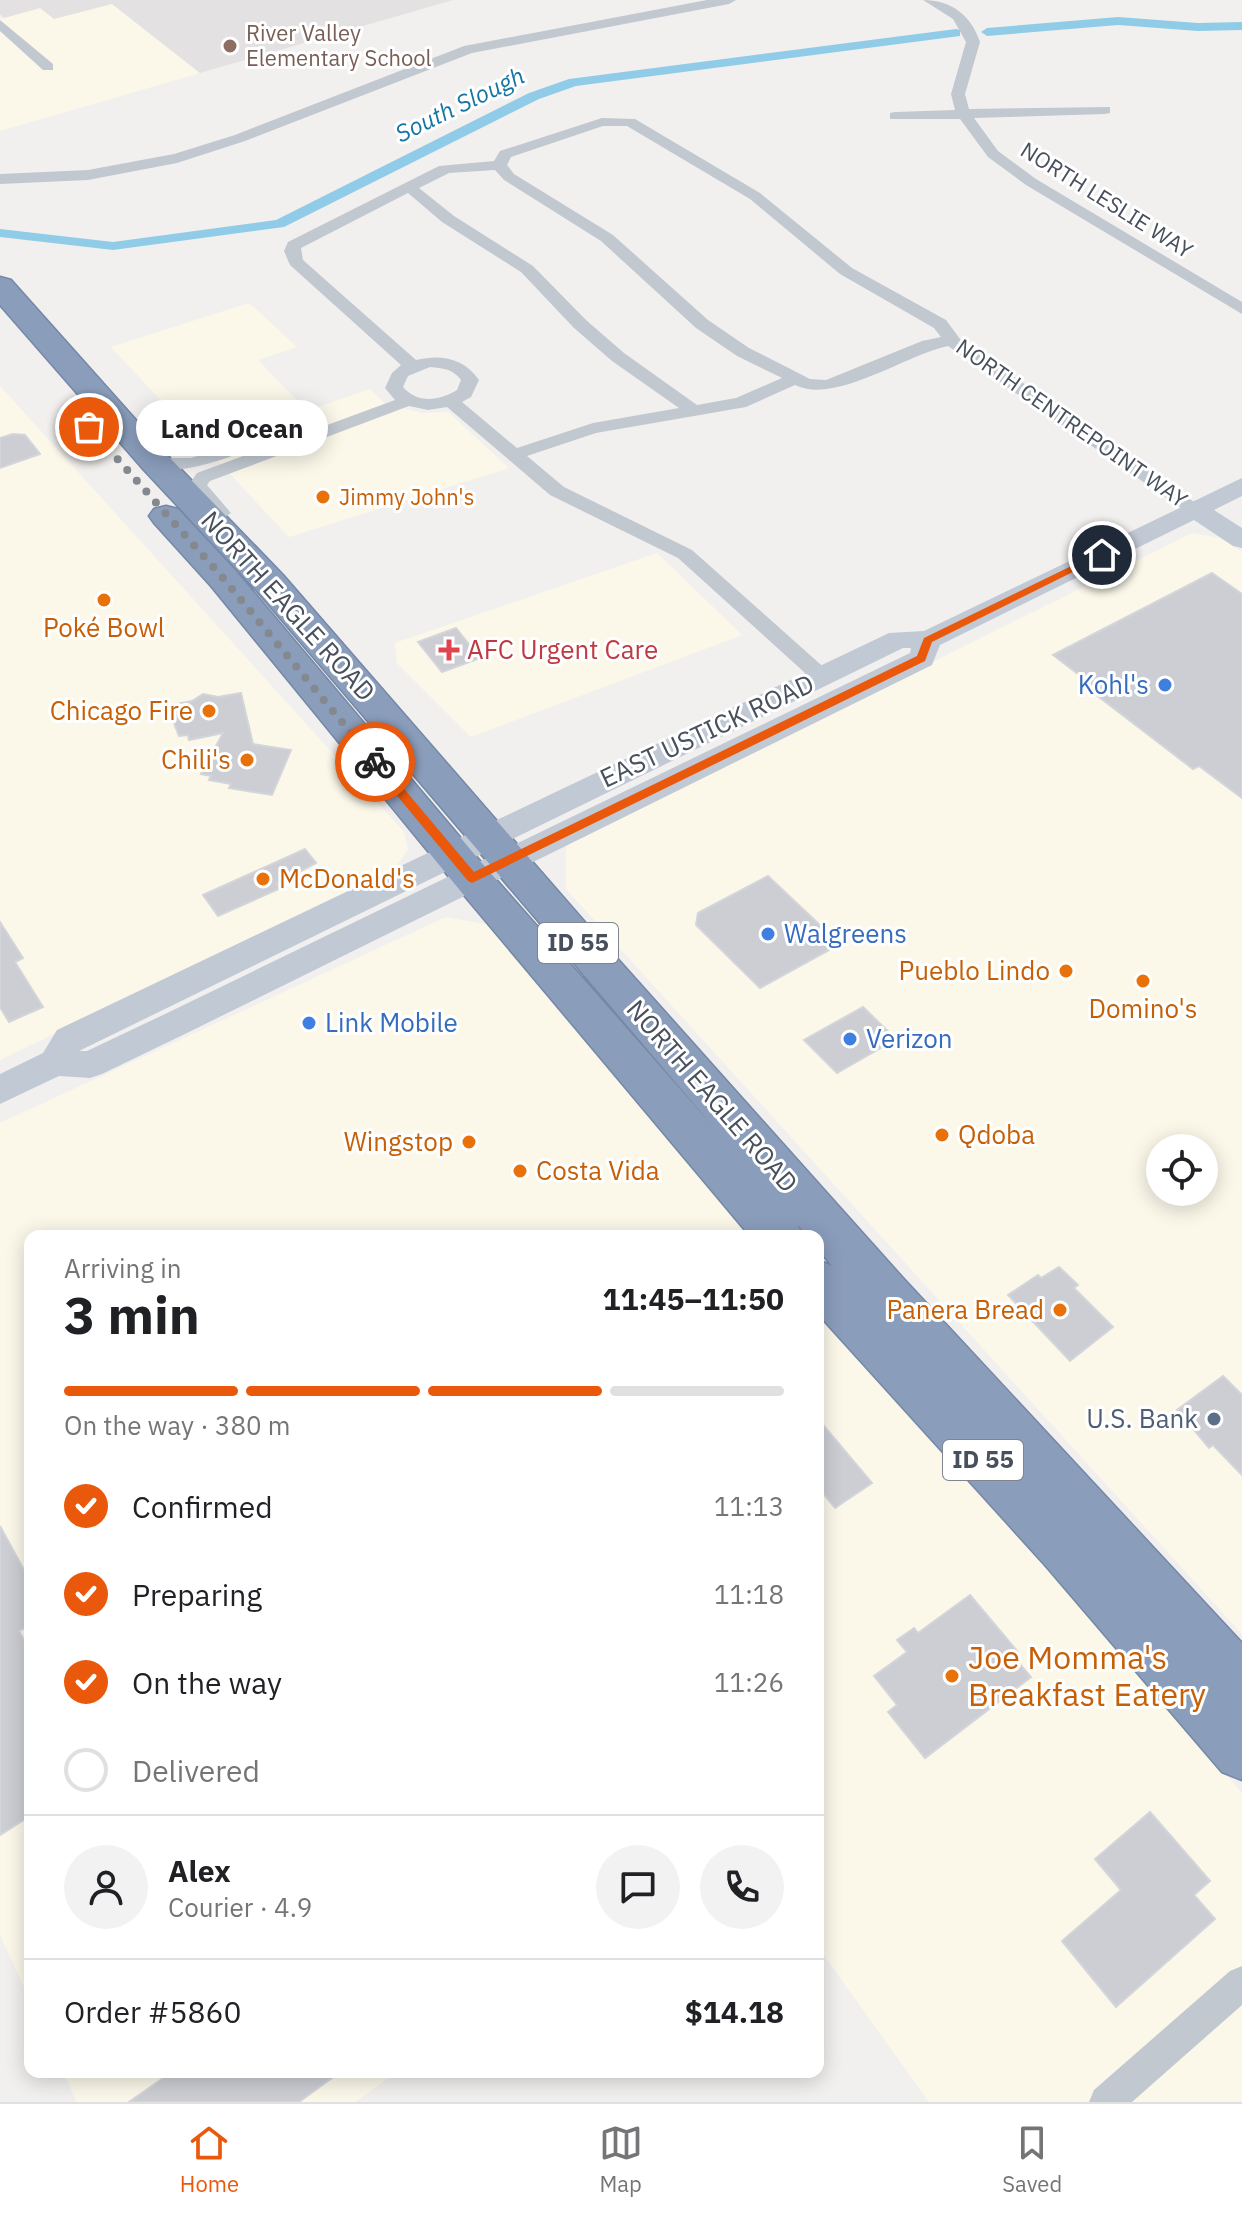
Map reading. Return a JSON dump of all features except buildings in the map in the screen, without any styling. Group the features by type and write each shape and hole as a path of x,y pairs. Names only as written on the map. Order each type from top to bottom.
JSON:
{"highway":[{"name":"NORTH EAGLE ROAD","path":"0,286 223,578 481,857 575,939 875,1280 1242,1683"},
{"path":"0,308 88,404"},
{"name":"NORTH EAGLE ROAD","path":"0,326 88,404 143,463 156,463 270,583 774,1230"},
{"name":"ID 55","path":"824,1287 1064,1547 1242,1752"},
{"path":"1064,1547 1130,1597 1242,1721"}],"main road":[{"name":"EAST USTICK ROAD","path":"0,1090 55,1062 90,1065 822,677 899,639 928,640 1242,486"},
{"name":"NORTH CENTREPOINT WAY","path":"1195,509 1242,540"},
{"name":"EAST USTICK ROAD","path":"481,857 922,658 928,640"}],"street":[{"path":"0,179 88,175 177,158 240,138 469,49 729,0"},
{"path":"930,0 962,19 971,35 972,48 958,94 963,113"},
{"path":"0,24 48,67"},
{"name":"NORTH LESLIE WAY","path":"895,116 1105,110"},
{"name":"NORTH LESLIE WAY","path":"963,113 993,154 1031,182 1242,309"},
{"name":"NORTH CENTREPOINT WAY","path":"499,165 505,154 602,122 624,121 714,169 755,196 846,271 920,310 940,324 952,340 1195,509"},
{"path":"412,366 296,262 292,251 294,245 444,169 499,165 509,177 607,238 702,324 743,352 794,379 807,384 828,385 928,345 952,340"},
{"path":"408,186 448,219 527,269 580,324 618,357 694,411"},
{"path":"156,463 175,465 204,460 401,394 423,404 451,401 470,386 466,372 446,363 412,366 397,377 401,394"},
{"path":"512,455 593,428 740,403 794,379"},
{"path":"270,583 264,559 197,486 203,477 401,394"},
{"path":"451,401 557,491 685,554 822,677"},
{"path":"1106,2102 1242,1983"}],"shaded area":[{"name":"River Valley Elementary School","path":"0,0 453,0 200,73 112,4 54,19 40,8 4,18 0,14"},
{"path":"111,3 200,73 0,131 0,19 41,8 54,19"},
{"path":"249,303 297,347 258,360 307,411 370,389 392,411 403,408 422,413 448,412 509,468 289,537 111,347"},
{"path":"0,386 404,832 408,850 394,868 0,1060"},
{"path":"1192,533 1220,538 1242,552 1242,1634 566,889 566,844"},
{"path":"657,553 742,635 471,737 397,663 395,643"},
{"path":"446,917 489,925 754,1230 24,1230 24,1987 0,1935 0,1123"},
{"path":"824,1311 1242,1793 1242,2102 929,2102 824,1955"},
{"path":"66,2078 389,2078 355,2102 77,2102"}],"waterway":[{"name":"South Slough","path":"987,32 1118,21 1198,27 1242,26"},
{"name":"South Slough","path":"0,233 113,246 279,224 534,96 574,82 956,33"}],"way so far":[{"path":"89,427 223,578 375,762"}],"place":[{"name":"River Valley Elementary School","path":"230,46"},
{"name":"Land Ocean","path":"89,427"},
{"name":"Jimmy John's","path":"323,497"},
{"name":"Poké Bowl","path":"104,600"},
{"name":"AFC Urgent Care","path":"449,650"},
{"name":"Kohl's","path":"1165,685"},
{"name":"Chicago Fire","path":"209,711"},
{"name":"Chili's","path":"247,760"},
{"name":"McDonald's","path":"263,879"},
{"name":"Walgreens","path":"768,934"},
{"name":"Pueblo Lindo","path":"1066,971"},
{"name":"Domino's","path":"1143,981"},
{"name":"Link Mobile","path":"309,1023"},
{"name":"Verizon","path":"850,1039"},
{"name":"Qdoba","path":"942,1135"},
{"name":"Wingstop","path":"469,1142"},
{"name":"Costa Vida","path":"520,1171"},
{"name":"Panera Bread","path":"1060,1310"},
{"name":"U.S. Bank","path":"1214,1419"},
{"name":"Joe Momma's Breakfast Eatery","path":"952,1676"}],"route":[{"path":"375,762 472,878 922,658 928,640 1102,555"}]}
